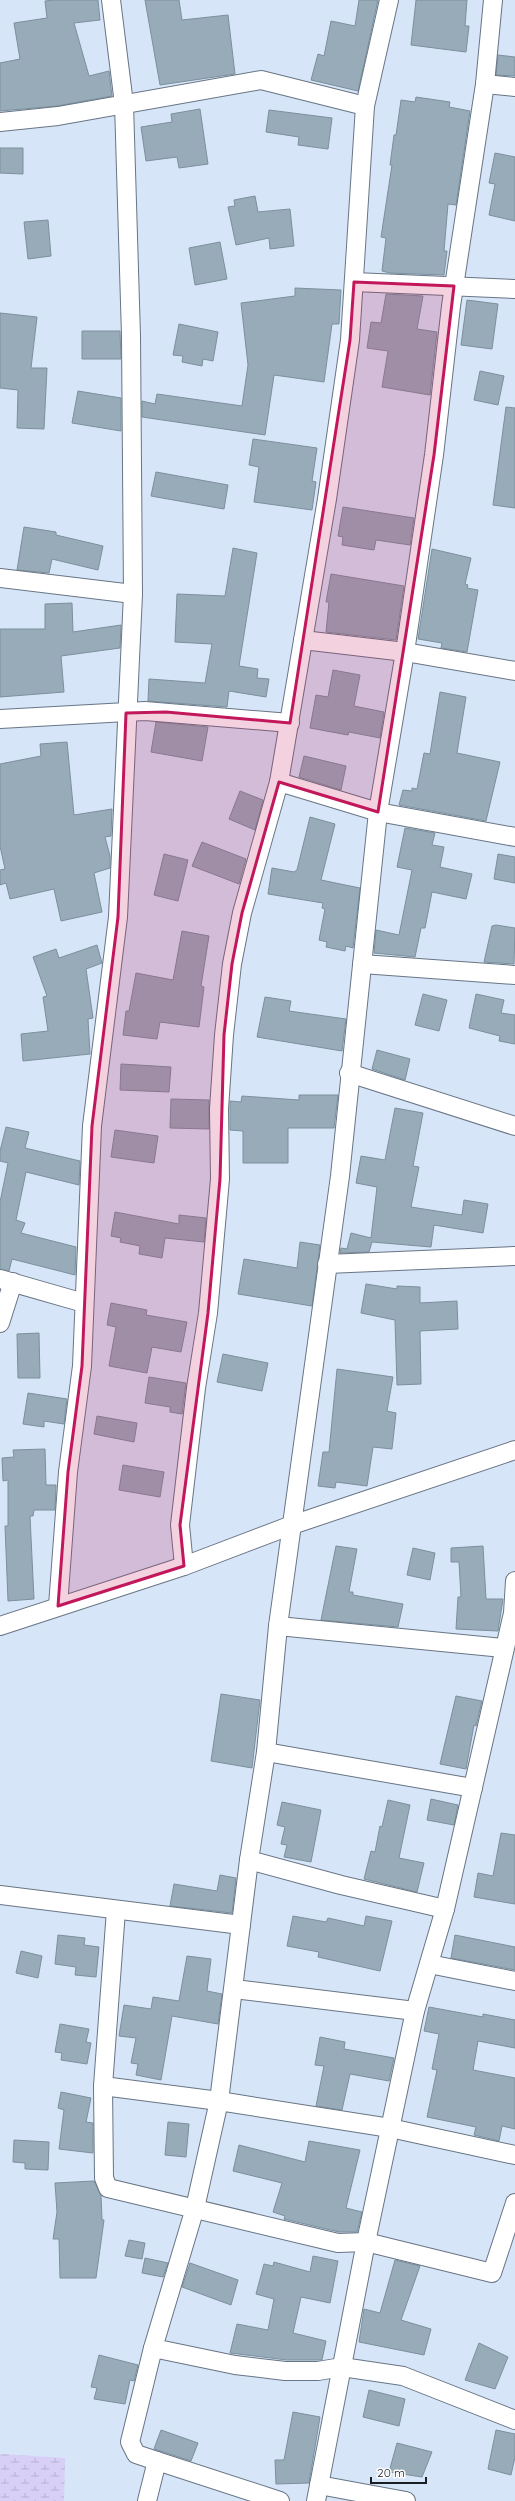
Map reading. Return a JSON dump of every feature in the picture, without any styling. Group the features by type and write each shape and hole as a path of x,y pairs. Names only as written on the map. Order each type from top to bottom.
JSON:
{"street":[{"path":"58,1606 68,1472 82,1366 92,1126 118,917 132,594 131,336 124,104 111,0"},
{"path":"184,1566 180,1525 196,1388 208,1313 220,1179 219,1109 224,1035 232,964 242,913 279,782 290,723 350,340 365,106 389,0"},
{"path":"280,2501 136,2454 130,2442 152,2348 195,2208 220,2101 249,1860 266,1752 278,1626 340,1176 349,1073 378,812 405,652 434,455 454,286 485,84 493,0"},
{"path":"0,122 58,116 260,80 365,106"},
{"path":"485,84 515,87"},
{"path":"354,282 515,289"},
{"path":"0,578 132,594"},
{"path":"303,640 405,652 515,671"},
{"path":"0,719 166,712 290,723"},
{"path":"279,782 378,812 515,838"},
{"path":"362,964 515,975"},
{"path":"349,1073 515,1126"},
{"path":"327,1264 515,1256"},
{"path":"0,1323 7,1281 84,1303"},
{"path":"0,1626 184,1566 292,1525 515,1450"},
{"path":"406,2501 318,2493 366,2242 414,2011 445,1909 504,1648 514,1613 515,1581"},
{"path":"278,1626 504,1648"},
{"path":"266,1752 472,1788"},
{"path":"249,1860 341,1885 445,1909"},
{"path":"0,1895 241,1925"},
{"path":"116,1910 103,2086 104,2178 108,2188 338,2243 366,2242 492,2273 515,2203"},
{"path":"428,1964 515,1981"},
{"path":"234,1989 414,2011"},
{"path":"103,2086 220,2101 390,2128 515,2155"},
{"path":"152,2348 235,2365 285,2371 318,2371 342,2367 403,2376 515,2420"},
{"path":"147,2501 157,2461"}],"highlighted area":[{"path":"354,282 454,286 434,455 378,812 279,782 242,913 232,964 224,1035 220,1179 208,1313 180,1525 184,1566 58,1606 68,1472 82,1366 92,1126 118,917 126,713 166,712 290,723 350,340"}],"green space":[{"path":"0,2454 65,2458 64,2501 0,2501"}],"building":[{"path":"98,0 100,20 74,23 89,76 109,71 112,96 57,106 0,111 0,63 20,59 14,23 47,18 45,1"},
{"path":"145,0 179,0 182,20 228,15 235,74 160,85"},
{"path":"359,0 378,0 358,91 311,80 318,54 324,56 331,21 355,26"},
{"path":"416,0 467,0 465,26 469,26 466,52 411,45"},
{"path":"498,55 515,57 515,76 496,75"},
{"path":"416,97 450,102 449,107 470,111 456,205 448,204 444,251 447,251 444,275 390,273 382,271 386,238 381,237 392,165 390,165 394,135 396,135 401,100 415,102"},
{"path":"200,109 208,164 179,168 177,157 146,161 141,127 172,122 171,114"},
{"path":"269,110 332,118 328,149 298,145 299,137 266,132"},
{"path":"0,148 23,148 23,174 0,173"},
{"path":"495,153 515,157 515,221 489,215 495,184 489,183"},
{"path":"255,196 258,212 290,209 294,246 270,249 269,238 236,245 228,207 235,206 234,200"},
{"path":"48,220 51,256 28,259 24,222"},
{"path":"220,242 227,279 195,285 189,248"},
{"path":"295,288 341,290 339,324 332,324 324,382 274,375 265,435 142,417 142,401 155,404 157,394 242,406 248,365 241,303 295,296"},
{"path":"386,294 423,296 417,329 437,332 430,395 382,387 388,351 367,348 371,322 381,323"},
{"path":"467,300 498,304 492,349 461,345"},
{"path":"0,313 37,317 31,368 47,368 44,429 17,428 18,390 0,388"},
{"path":"179,324 218,332 213,361 203,359 202,366 182,362 183,356 173,355"},
{"path":"82,331 120,331 121,359 82,359"},
{"path":"480,371 504,376 498,405 474,400"},
{"path":"78,391 121,398 121,431 72,423"},
{"path":"506,407 515,408 515,508 493,505"},
{"path":"253,439 317,448 312,481 316,482 312,510 254,502 259,467 249,465"},
{"path":"156,472 228,485 224,509 151,496"},
{"path":"343,507 414,518 410,545 376,540 374,550 342,545 343,537 338,536"},
{"path":"24,527 56,532 56,535 103,546 98,570 52,559 49,573 17,570"},
{"path":"233,548 257,553 239,666 258,669 257,678 269,679 266,697 229,691 227,707 148,701 149,679 205,683 212,644 175,642 177,594 225,596"},
{"path":"432,549 471,558 465,584 468,585 467,588 478,590 467,652 441,648 442,643 418,639"},
{"path":"331,574 404,586 396,640 326,632 329,602 326,602"},
{"path":"72,603 73,632 121,625 120,648 61,656 64,692 0,697 0,629 45,629 45,604"},
{"path":"333,670 360,675 354,706 384,712 380,738 349,732 348,735 310,728 316,695 328,697"},
{"path":"440,692 466,697 457,753 500,762 486,821 399,805 403,790 412,791 412,788 417,789 424,753 430,754"},
{"path":"156,722 208,727 202,761 151,752"},
{"path":"67,742 74,815 112,809 111,836 105,837 110,856 110,868 94,873 102,912 61,921 54,889 10,899 6,883 0,885 0,870 5,869 0,846 0,764 41,756 40,744"},
{"path":"304,756 346,766 341,790 299,777"},
{"path":"240,791 263,800 255,830 229,819"},
{"path":"310,817 335,824 321,880 360,888 353,948 346,946 345,951 326,947 327,942 319,940 325,909 322,908 323,903 268,894 272,868 294,872 297,870"},
{"path":"405,828 435,833 432,845 444,847 440,867 472,874 466,899 432,892 425,928 421,928 415,957 374,953 376,930 399,935 412,870 397,867"},
{"path":"202,842 246,859 239,884 192,866"},
{"path":"164,854 188,860 178,901 154,895"},
{"path":"498,854 515,857 515,883 494,879"},
{"path":"496,925 515,928 514,964 484,962 492,926"},
{"path":"182,931 209,936 201,986 204,987 199,1027 160,1022 157,1039 123,1035 126,1011 129,1011 136,973 173,980"},
{"path":"97,945 102,963 86,969 93,1018 88,1019 90,1054 23,1061 21,1034 48,1031 43,997 47,996 33,957 56,949 59,958"},
{"path":"423,994 447,1000 439,1031 415,1025"},
{"path":"476,994 504,1000 501,1013 515,1015 515,1044 499,1041 500,1036 469,1028"},
{"path":"265,997 291,1001 289,1011 346,1019 342,1051 257,1037"},
{"path":"377,1050 410,1059 405,1080 372,1069"},
{"path":"121,1064 171,1067 169,1092 120,1090"},
{"path":"299,1095 338,1095 334,1128 288,1128 288,1163 243,1163 243,1131 230,1130 230,1101 241,1102 242,1096 299,1100"},
{"path":"171,1099 209,1100 209,1129 170,1128"},
{"path":"395,1108 423,1113 413,1166 419,1167 411,1207 462,1215 464,1200 488,1204 483,1233 434,1225 431,1247 372,1242 369,1252 340,1253 341,1248 347,1249 351,1233 371,1238 377,1187 356,1183 361,1156 385,1160"},
{"path":"6,1127 29,1132 25,1148 80,1161 79,1185 26,1172 16,1220 25,1223 21,1233 76,1247 75,1275 12,1259 9,1271 0,1269 0,1202 8,1163 0,1161 0,1151"},
{"path":"115,1130 158,1136 154,1163 111,1157"},
{"path":"115,1212 179,1224 179,1215 206,1218 204,1242 165,1238 162,1258 139,1254 140,1246 120,1242 121,1238 111,1236"},
{"path":"300,1242 320,1245 312,1306 238,1294 244,1259 297,1268"},
{"path":"366,1284 397,1289 397,1286 420,1287 420,1303 457,1301 458,1329 420,1331 421,1384 397,1385 395,1320 361,1313"},
{"path":"111,1303 147,1310 146,1315 187,1322 181,1352 152,1347 147,1373 109,1366 116,1327 107,1325"},
{"path":"39,1333 40,1378 18,1378 17,1334"},
{"path":"223,1354 268,1363 262,1391 217,1382"},
{"path":"337,1369 393,1377 387,1411 396,1413 392,1449 373,1447 367,1486 336,1482 335,1488 318,1486 323,1452 329,1452"},
{"path":"149,1377 186,1383 182,1414 170,1412 170,1407 145,1403"},
{"path":"28,1393 67,1399 64,1424 44,1421 44,1427 23,1424"},
{"path":"97,1416 137,1423 134,1442 94,1434"},
{"path":"45,1449 46,1485 56,1485 55,1510 34,1510 33,1516 30,1516 34,1599 8,1601 5,1526 8,1526 8,1480 3,1481 2,1458 14,1457 13,1450"},
{"path":"123,1465 164,1472 160,1497 119,1490"},
{"path":"336,1546 357,1549 349,1592 353,1592 353,1595 403,1604 398,1627 321,1620"},
{"path":"483,1546 486,1599 503,1599 498,1631 456,1629 458,1597 461,1597 459,1562 451,1562 451,1548"},
{"path":"413,1548 435,1553 430,1580 407,1575"},
{"path":"221,1694 260,1700 252,1768 211,1761"},
{"path":"456,1696 482,1701 476,1726 474,1725 466,1769 440,1764"},
{"path":"431,1799 458,1805 454,1825 427,1820"},
{"path":"388,1800 410,1805 399,1858 424,1863 417,1892 364,1879 371,1851 375,1852 380,1826 382,1827"},
{"path":"282,1802 321,1810 311,1862 284,1857 287,1845 281,1844 285,1827 277,1825"},
{"path":"501,1833 515,1835 515,1904 474,1897 478,1873 493,1876"},
{"path":"220,1875 236,1878 232,1913 170,1906 174,1884 217,1891"},
{"path":"293,1916 326,1922 328,1918 364,1926 366,1916 392,1921 380,1971 318,1957 319,1952 287,1946"},
{"path":"58,1935 85,1938 84,1945 99,1947 96,1977 75,1975 76,1967 55,1964"},
{"path":"455,1935 515,1947 515,1970 451,1958"},
{"path":"21,1951 42,1956 38,1978 16,1973"},
{"path":"187,1956 211,1959 207,1991 222,1994 218,2024 172,2016 161,2080 136,2075 138,2064 131,2063 136,2038 119,2036 124,2005 151,2009 153,1997 179,2001"},
{"path":"429,2007 483,2017 483,2014 515,2020 515,2048 478,2041 473,2070 515,2078 515,2129 502,2126 499,2141 474,2135 476,2127 427,2117 437,2070 432,2069 439,2034 424,2031"},
{"path":"60,2024 89,2029 86,2042 91,2043 87,2064 61,2060 62,2053 55,2052"},
{"path":"320,2037 345,2042 344,2049 394,2058 389,2081 350,2074 342,2110 316,2106 324,2066 315,2065"},
{"path":"61,2092 91,2098 86,2122 93,2123 93,2153 59,2149 64,2110 58,2108"},
{"path":"168,2122 189,2124 186,2157 165,2155"},
{"path":"14,2140 49,2142 48,2170 25,2169 25,2163 13,2162"},
{"path":"309,2141 360,2150 346,2208 362,2212 357,2232 339,2232 284,2219 285,2216 273,2212 282,2183 233,2171 239,2145 305,2162"},
{"path":"94,2181 101,2195 102,2220 104,2220 96,2278 60,2278 59,2239 53,2239 57,2212 55,2183"},
{"path":"129,2240 145,2243 142,2259 125,2256"},
{"path":"313,2256 338,2261 330,2303 301,2297 293,2333 326,2341 322,2360 287,2360 230,2353 237,2324 268,2330 274,2299 256,2294 264,2264 273,2266 274,2262 310,2272"},
{"path":"145,2258 168,2263 163,2277 142,2273"},
{"path":"395,2260 420,2266 401,2320 431,2329 424,2355 359,2342 364,2309 380,2313"},
{"path":"190,2263 238,2280 231,2305 182,2287"},
{"path":"479,2343 508,2357 495,2389 465,2380"},
{"path":"99,2355 138,2365 134,2381 130,2380 125,2404 94,2399 97,2388 91,2387"},
{"path":"369,2390 405,2399 399,2426 363,2417"},
{"path":"293,2412 320,2417 309,2483 276,2484 275,2460 284,2460"},
{"path":"161,2430 198,2443 191,2461 154,2449"},
{"path":"496,2430 515,2434 515,2457 511,2475 488,2469"},
{"path":"397,2443 432,2452 422,2477 389,2472"}]}
